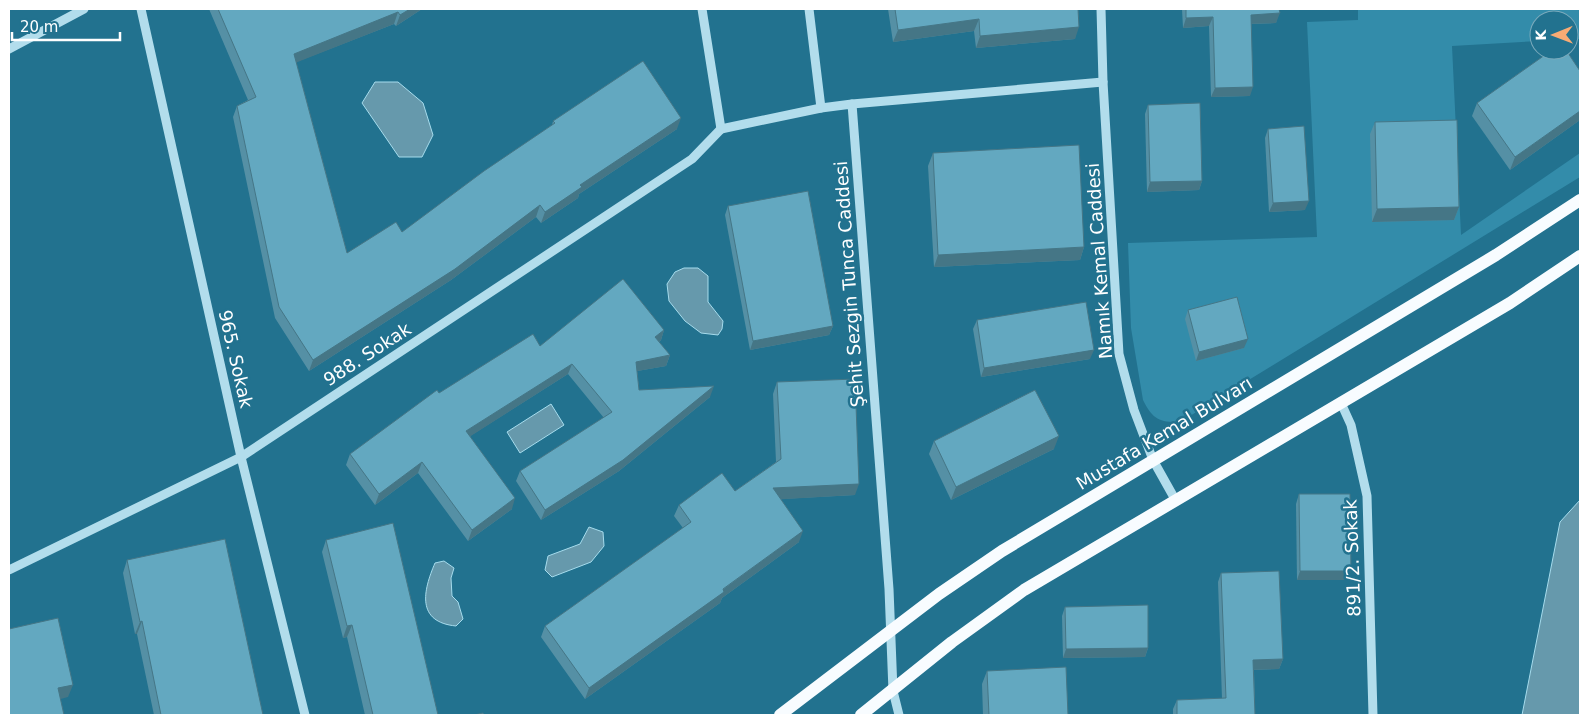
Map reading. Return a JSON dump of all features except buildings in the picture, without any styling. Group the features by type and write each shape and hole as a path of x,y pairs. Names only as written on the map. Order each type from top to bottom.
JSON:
{"main road":[{"name":"Mustafa Kemal Bulvarı","path":"780,715 939,594 1002,551 1496,255 1580,200"},
{"path":"861,715 952,642 1024,590 1510,303 1580,256"}],"street":[{"path":"9,49 84,9"},
{"name":"965. Sokak","path":"141,9 241,457 305,715"},
{"path":"702,9 721,129 820,108 852,104 1103,82"},
{"path":"809,9 820,108"},
{"name":"Namık Kemal Caddesi","path":"1101,9 1103,82 1119,354 1134,410 1153,460 1176,501"},
{"name":"Şehit Sezgin Tunca Caddesi","path":"852,104 891,630 893,691 899,715"},
{"name":"988. Sokak","path":"9,570 241,457 692,159 721,129"},
{"name":"891/2. Sokak","path":"1341,403 1351,425 1367,496 1374,715"}],"shaded area":[{"path":"1358,9 1580,9 1580,39 1579,10 1529,10 1529,42 1452,46 1461,235 1580,153 1580,177 1180,422 1161,420 1153,415 1143,400 1131,328 1128,243 1317,237 1307,22 1358,20"},
{"path":"375,82 398,82 423,103 433,135 422,157 399,157 362,103"},
{"path":"684,268 698,268 708,276 708,302 723,321 722,329 718,335 701,333 685,321 669,301 667,284 675,272"},
{"path":"551,404 564,425 520,453 507,432"},
{"path":"1580,500 1580,715 1522,715 1560,522"},
{"path":"589,527 603,532 604,546 591,562 552,577 545,570 548,556 580,544"},
{"path":"444,561 454,568 451,578 452,596 458,602 463,619 456,626 443,623 434,618 426,604 428,584 435,563"}]}
